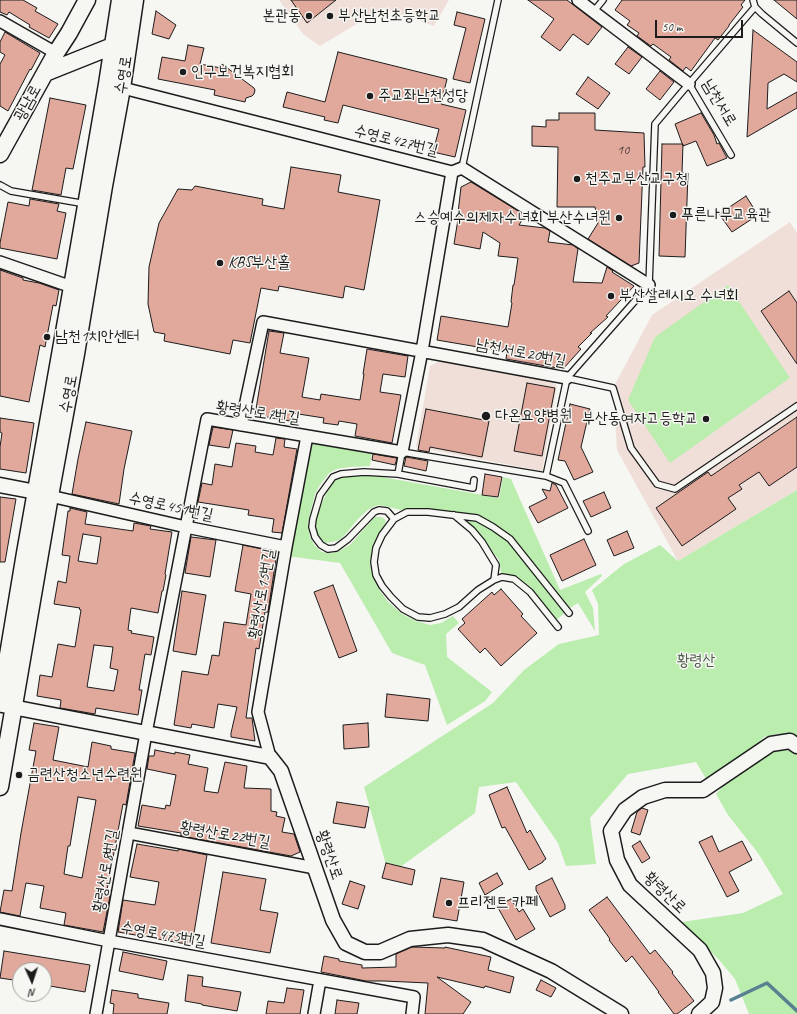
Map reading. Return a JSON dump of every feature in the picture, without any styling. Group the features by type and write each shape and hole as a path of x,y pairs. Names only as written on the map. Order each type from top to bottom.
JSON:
{"main road":[{"name":"광남로","path":"0,154 87,0"},
{"name":"수영로","path":"43,494 76,354 104,186 114,86 112,46 120,0"},
{"name":"수영로","path":"0,787 5,705 43,494 72,287 86,204 114,86 129,39 135,0"},
{"name":"광남로","path":"45,73 129,39"}],"street":[{"name":"남천서로","path":"578,0 689,84"},
{"path":"0,21 56,53"},
{"name":"수영로427번길","path":"114,86 457,170 649,285"},
{"path":"402,452 457,170"},
{"path":"0,262 72,287"},
{"name":"남천서로20번길","path":"241,425 263,322 568,378"},
{"name":"황령산로7번길","path":"146,733 207,419 402,452"},
{"name":"황령산로15번길","path":"270,757 258,712 286,547 307,436"},
{"path":"0,485 43,494"},
{"name":"수영로451번길","path":"43,494 186,527 286,547"},
{"path":"5,705 270,757"},
{"name":"황령산로8번길","path":"96,1014 146,733"},
{"name":"황령산로","path":"699,1014 712,1002 715,988 713,973 700,950 630,885 617,860 611,831 626,810 643,797 665,790 703,790 771,744 790,741 797,746"},
{"name":"황령산로","path":"270,757 281,771 333,920 346,943 365,952 380,952 410,939 448,935 483,940 551,971 621,1014"},
{"name":"황령산로22번길","path":"129,833 315,868"},
{"name":"수영로475번길","path":"0,919 110,941 414,997 412,1014"},
{"path":"314,1014 320,980"}],"lane":[{"path":"457,170 498,0"},
{"path":"594,11 603,0"},
{"path":"753,0 755,7 762,14 797,43"},
{"path":"546,476 568,378 649,285 655,124 755,7"},
{"name":"남천서로","path":"689,84 731,155"},
{"path":"0,185 11,191 86,204"},
{"name":"남천서로20번길","path":"568,378 613,388 631,448 657,484 675,489 797,406"},
{"path":"398,474 402,452"},
{"name":"황령산로7번길","path":"402,452 546,476 564,483 588,531"},
{"path":"394,519 387,511 379,510 374,512 348,539 336,548 328,549 321,545 315,537 312,527 313,518 320,495 334,477 341,474 364,472 398,474 473,488 474,480"},
{"path":"558,627 530,592 514,579 502,577 478,590 459,607 445,614 430,618 418,617 403,609 391,598 376,575 374,562 376,548 382,535 394,519 407,512 428,512 477,518 510,539 569,613"},
{"path":"454,515 472,530 482,542 496,564 494,580"}],"shaded area":[{"name":"부산남천초등학교","path":"279,0 449,0 434,26 383,8 320,46 303,34"},
{"name":"부산동여자고등학교","path":"790,222 797,233 797,490 678,561 617,450 613,388 652,315"},
{"name":"다온요양병원","path":"442,360 550,379 557,386 542,471 416,447 430,366"}],"green space":[{"path":"728,285 790,378 670,463 628,400 655,337"},
{"path":"315,441 372,452 370,466 337,469 329,473 320,485 315,494 308,527 310,537 315,546 322,552 332,553 339,551 351,544 375,517 385,519 386,524 372,549 370,563 374,579 379,589 388,602 402,614 416,621 430,625 441,623 453,616 459,623 446,634 447,657 492,692 485,701 447,725 425,665 392,653 340,563 287,556 307,446"},
{"path":"371,475 499,498 503,477 511,479 560,590 601,574 602,576 585,592 593,608 595,631 578,603 570,608 511,535 492,522 477,515 422,509 401,510 378,505 369,509 358,519 343,537 337,541 325,543 316,533 315,524 320,507 329,488 334,481 342,477"},
{"name":"황령산","path":"797,490 797,736 793,734 778,734 764,737 749,754 708,782 696,762 628,774 590,818 596,864 566,866 558,843 516,782 479,787 475,813 389,875 364,787 493,703 524,670 559,644 599,635 598,604 592,590 624,564 660,545 678,561"},
{"path":"466,520 479,522 494,530 508,542 566,612 555,621 514,576 501,573 499,560"},
{"path":"780,750 793,751 797,755 797,1014 749,1014 735,979 720,961 682,922 743,913 783,894 758,853 728,815 716,794 729,780 765,756"}],"building":[{"path":"0,0 23,0 37,8 35,11 58,24 49,38 29,27 30,25 9,12 7,15 0,12"},
{"name":"본관동","path":"291,0 336,0 307,23"},
{"path":"528,0 567,0 602,27 588,45 573,34 560,51 541,37 554,19"},
{"path":"622,0 745,0 741,5 743,7 729,26 718,40 715,38 691,71 686,67 683,71 669,60 671,57 653,44 651,46 637,36 639,33 627,25 630,21 615,10"},
{"path":"774,0 797,0 797,19"},
{"path":"156,11 176,25 169,39 152,34"},
{"path":"457,12 485,19 470,83 453,79 466,28 454,25"},
{"path":"753,30 797,62 797,82 784,74 768,83 767,109 797,92 797,108 747,137"},
{"path":"5,32 40,53 8,111 0,106 0,64 5,55 0,52 0,42"},
{"path":"188,45 204,48 200,64 221,68 222,64 254,88 254,94 246,98 245,102 214,95 215,90 158,79 162,57 185,61"},
{"path":"628,47 642,57 629,74 615,64"},
{"path":"338,52 447,79 441,104 466,110 455,157 433,152 439,129 343,105 338,123 324,120 325,117 283,107 287,92 325,102"},
{"path":"660,71 674,82 660,100 646,89"},
{"path":"588,77 610,93 598,109 576,94"},
{"path":"50,98 86,105 73,169 66,168 61,195 32,190"},
{"path":"559,113 595,113 595,130 644,133 645,167 643,167 639,263 631,266 588,239 598,223 595,207 557,207 558,147 532,146 532,126 546,127 546,120 559,120"},
{"path":"701,113 714,135 717,144 719,143 727,158 707,166 696,141 683,146 675,124"},
{"name":"푸른나무교육관","path":"662,144 683,144 682,173 688,173 685,257 659,256"},
{"path":"291,167 341,175 338,192 380,200 364,290 345,286 343,298 279,286 278,291 261,288 250,343 233,340 230,354 164,341 165,334 154,332 148,304 149,267 159,223 178,189 192,190 195,186 263,199 262,205 284,209"},
{"path":"471,182 525,215 519,225 545,228 550,231 548,242 573,245 578,249 573,282 602,283 607,267 613,271 612,272 634,286 606,316 608,317 590,333 592,333 578,347 581,349 563,369 506,359 507,352 437,340 441,316 508,327 518,258 498,256 500,243 483,232 480,249 454,244 461,187"},
{"path":"746,196 758,215 732,232 719,214"},
{"path":"30,199 59,204 57,211 66,213 57,259 0,248 8,202 29,206"},
{"path":"0,270 23,278 23,280 39,283 59,290 56,306 53,305 45,347 40,345 29,402 0,396"},
{"path":"789,291 797,303 797,364 761,311"},
{"path":"269,331 284,333 280,353 309,358 302,397 320,400 321,394 360,400 367,349 408,356 405,377 383,374 380,392 401,395 392,443 355,436 357,424 339,421 338,425 323,423 324,418 292,413 290,421 255,415"},
{"path":"527,383 555,388 542,456 514,451"},
{"path":"570,404 590,409 581,447 593,472 574,480 565,461 558,460"},
{"path":"426,409 489,421 482,457 430,447 429,452 418,450"},
{"path":"797,417 797,467 769,486 759,472 739,485 742,489 728,498 736,509 682,546 656,508 708,472 711,476"},
{"path":"0,418 34,423 26,473 0,469 0,447 2,433 0,432"},
{"path":"86,422 132,431 124,469 119,504 72,494"},
{"path":"213,427 233,430 229,448 209,445"},
{"path":"276,438 285,439 284,447 297,449 282,533 272,532 274,519 248,515 249,510 198,502 202,483 212,485 215,464 232,467 236,443 256,446 255,452 273,455"},
{"path":"373,454 397,458 395,465 372,460"},
{"path":"406,457 428,461 426,471 404,466"},
{"path":"485,474 502,477 498,497 482,495"},
{"path":"552,483 556,485 568,508 538,523 529,507 547,498 542,489 550,491"},
{"path":"604,492 611,508 591,517 583,501"},
{"path":"0,497 16,499 5,562 0,562"},
{"path":"70,508 87,512 85,524 133,531 134,523 151,526 150,529 172,532 166,575 158,613 131,608 128,630 132,631 131,633 154,637 151,655 145,654 139,690 142,690 138,715 96,708 95,714 60,708 61,700 37,696 40,675 52,677 58,644 75,647 81,610 79,609 80,608 54,604 58,581 66,583 70,556 62,555 68,511 70,511","holes":["83,534 101,537 97,564 78,561","94,645 113,647 110,668 118,670 114,691 87,687"]},
{"path":"627,531 634,548 614,556 607,540"},
{"path":"191,537 216,540 210,577 185,573"},
{"path":"584,539 596,565 562,581 550,555"},
{"path":"243,545 277,552 268,612 265,612 259,649 256,648 246,718 252,718 255,741 231,737 237,707 218,704 214,728 192,724 191,728 174,725 182,671 208,675 212,655 219,656 224,622 246,625 251,594 235,591"},
{"path":"333,585 357,651 339,658 314,592"},
{"path":"501,589 523,614 521,616 537,633 501,666 485,648 480,653 458,629 465,623 462,619 492,592 494,595"},
{"path":"182,591 206,595 196,655 173,651"},
{"path":"387,694 430,699 428,721 385,717"},
{"path":"34,723 59,727 53,760 88,767 92,742 111,746 111,749 135,753 126,805 123,804 107,890 111,891 103,932 64,925 66,913 40,908 44,886 26,883 20,916 0,912 4,890 12,891 36,751 29,750","holes":["78,797 96,800 82,878 64,874"]},
{"path":"368,723 369,747 344,749 343,725"},
{"path":"155,750 190,755 188,764 208,768 204,791 218,793 225,762 247,766 244,788 271,789 271,811 277,812 276,816 285,818 282,832 294,834 300,852 291,856 181,836 181,833 138,826 142,805 165,809 166,805 170,806 176,775 147,769 149,756 154,756"},
{"path":"507,787 527,833 530,830 546,859 529,870 505,827 502,828 489,795"},
{"path":"337,802 369,807 365,828 333,823"},
{"path":"642,808 648,810 640,835 631,832 637,812"},
{"path":"712,836 719,852 742,841 752,860 729,872 739,891 727,897 699,842"},
{"path":"640,841 650,858 642,863 632,846"},
{"path":"137,844 178,851 179,849 207,855 192,945 118,932 123,900 155,905 159,882 130,877"},
{"path":"386,863 415,870 412,885 382,878"},
{"path":"223,872 266,879 260,910 278,913 270,953 211,943"},
{"path":"497,873 503,884 485,895 479,883"},
{"path":"441,878 464,882 457,921 433,917"},
{"path":"552,878 565,905 565,909 550,917 536,890 536,886"},
{"path":"350,881 365,886 358,909 342,904"},
{"path":"607,897 650,954 655,950 694,1001 677,1014 674,1014 632,956 626,962 589,910"},
{"path":"511,899 519,912 523,909 535,929 516,940 497,906"},
{"path":"412,947 445,947 491,957 488,970 514,977 510,993 485,986 484,988 437,977 471,1002 463,1014 425,1014 428,983 366,981 321,972 324,956 339,959 339,961 362,965 362,968 396,967 396,954"},
{"path":"4,951 90,965 85,992 52,986 52,962 12,962 12,980 0,978"},
{"path":"123,952 167,961 163,980 119,971"},
{"path":"188,975 203,977 202,986 241,992 237,1011 185,1001"},
{"path":"541,980 556,988 551,997 536,990"},
{"path":"287,988 304,990 300,1014 266,1014 268,1001 284,1003"},
{"path":"112,990 138,994 138,998 169,1003 167,1014 113,1014 114,1004 110,1003"},
{"path":"337,1000 359,1003 357,1014 335,1014"}],"waterway":[{"path":"731,1000 767,983 797,1011"}],"place":[{"name":"본관동","path":"309,16"},
{"name":"부산남천초등학교","path":"330,16"},
{"name":"인구보건복지협회","path":"183,72"},
{"name":"주교좌남천성당","path":"370,96"},
{"name":"천주교부산교구청","path":"577,179"},
{"name":"푸른나무교육관","path":"673,215"},
{"name":"스승예수의제자수녀회 부산수녀원","path":"619,218"},
{"name":"KBS부산홀","path":"220,263"},
{"name":"부산살레시오 수녀회","path":"611,296"},
{"name":"남천1치안센터","path":"47,337"},
{"name":"다온요양병원","path":"486,416"},
{"name":"부산동여자고등학교","path":"706,419"},
{"name":"금련산청소년수련원","path":"19,775"},
{"name":"프리젠트 카페","path":"449,903"}]}
